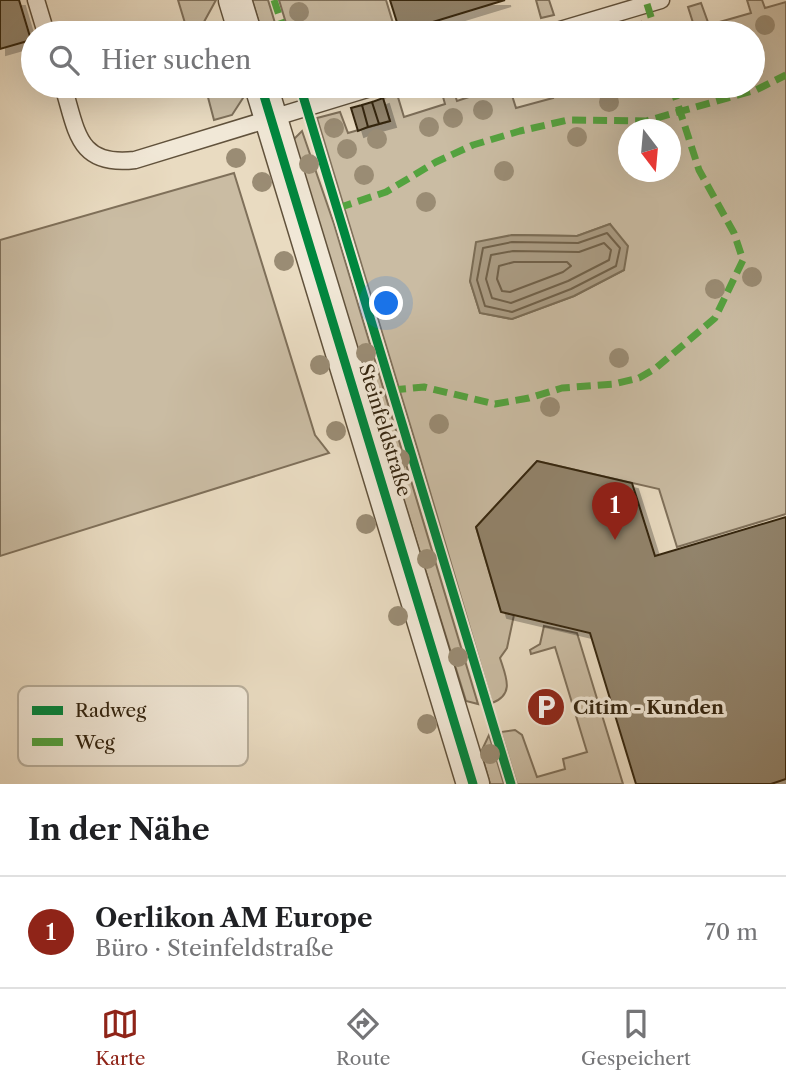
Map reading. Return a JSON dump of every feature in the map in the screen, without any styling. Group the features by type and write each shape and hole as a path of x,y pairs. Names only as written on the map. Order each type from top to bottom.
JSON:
{"street":[{"path":"235,0 241,21"},
{"name":"Steinfeldstraße","path":"265,98 473,784"}],"lane":[{"path":"36,0 42,21"},
{"path":"580,21 617,6 662,0"},
{"path":"67,98 79,137 87,150 116,162 135,160 337,98"}],"shaded area":[{"path":"178,0 216,0 204,21 184,21"},
{"path":"252,0 268,0 274,21 258,21"},
{"path":"279,0 386,0 392,21 285,21"},
{"path":"536,0 549,0 554,15 541,18"},
{"path":"747,0 762,0 765,8 786,2 786,514 677,547 659,489 537,461 476,527 501,611 514,615 507,648 500,658 506,678 506,690 504,695 492,703 317,118 340,112 348,133 390,121 383,98 398,98 404,117 445,104 443,98 456,98 457,101 466,98 513,98 516,108 553,98 765,98 765,21 723,21 751,13","holes":["610,224 624,270 574,296 512,319 480,313 470,281 512,235 577,236"]},
{"path":"701,3 708,21 692,21 688,7"},
{"path":"208,98 243,98 232,115 214,120"},
{"path":"302,131 334,224 478,704 466,701 292,141"},
{"path":"234,173 315,435 329,453 0,556 0,240"},
{"path":"544,626 577,633 623,784 517,784 501,732 515,730 522,735 537,777 565,769 563,759 587,752 555,647 531,654 530,650 540,644"},
{"path":"489,735 504,784 490,784 481,752"}],"water":[{"path":"610,224 628,246 624,270 574,296 512,319 480,313 470,281 476,242 512,235 577,236"}],"building":[{"path":"0,0 19,0 25,21 21,21 21,43 0,49"},
{"path":"390,0 505,0 436,21 397,21"},
{"path":"383,98 390,121 379,124 372,102"},
{"path":"372,102 379,124 368,127 362,105"},
{"path":"362,105 368,127 358,131 351,108"},
{"path":"537,461 632,483 655,556 786,517 786,779 771,784 636,784 590,633 501,612 476,527"}],"marked path":[{"path":"274,0 281,21"},
{"path":"647,4 652,21"},
{"path":"765,86 786,75"},
{"path":"392,390 424,387 495,404 562,388 614,384 639,378 656,368 715,318 743,260 734,233 699,170 676,98"},
{"path":"338,208 386,192 436,162 473,145 520,131 568,120 646,121 728,98"}],"cycle path":[{"path":"265,98 473,784"},
{"path":"304,98 511,784"}],"place":[{"name":"Oerlikon AM Europe","path":"615,540"},
{"name":"Citim - Kunden","path":"546,707"}]}
